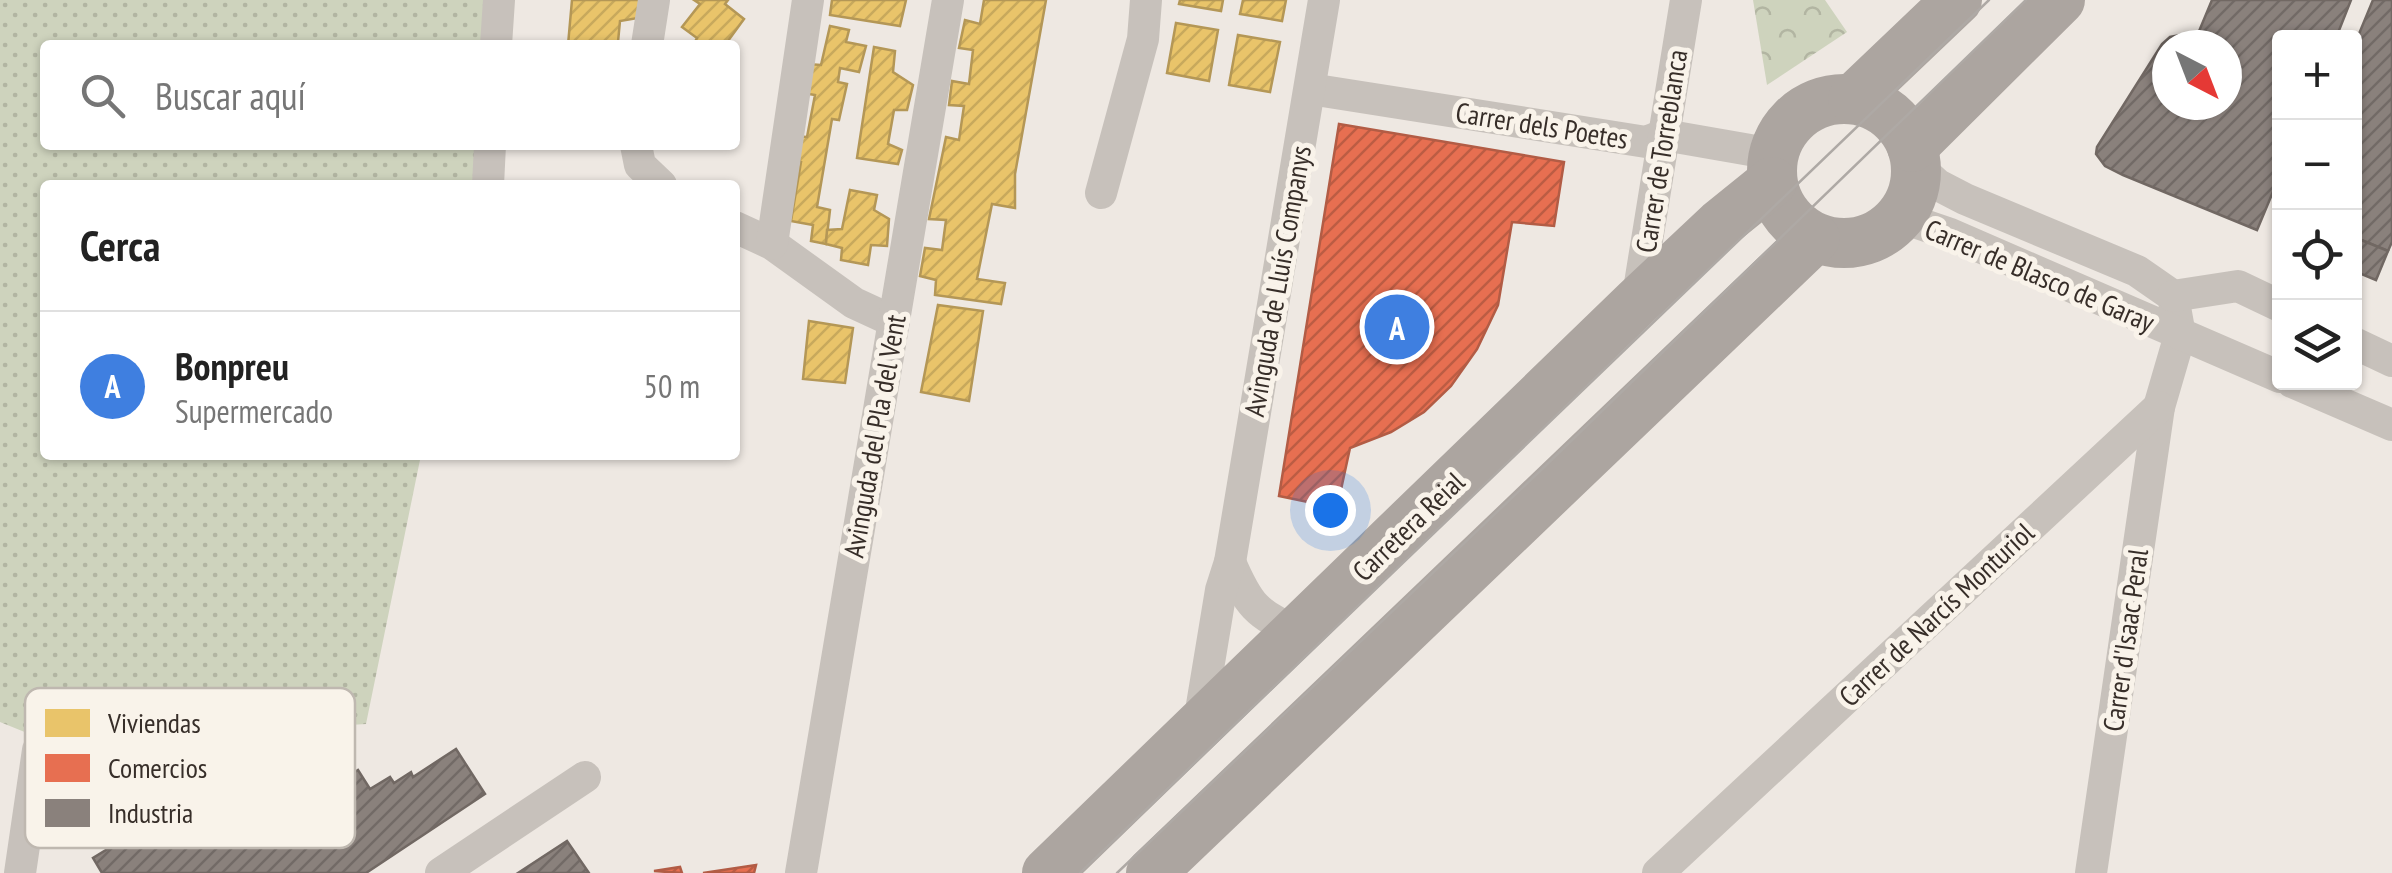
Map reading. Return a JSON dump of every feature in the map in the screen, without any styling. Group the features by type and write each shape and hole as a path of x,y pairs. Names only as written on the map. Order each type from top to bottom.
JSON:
{"main road":[{"path":"1772,168 1778,202 1788,218 1815,238 1856,243 1875,236 1900,217 1913,192 1914,156 1902,129 1885,112 1853,99 1957,0"},
{"path":"1914,156 2060,0"},
{"name":"Carretera Reial","path":"1047,873 1720,224 1772,168 1784,130 1802,112 1826,101 1853,99"},
{"path":"1151,873 1815,238"}],"street":[{"path":"496,40 499,0"},
{"path":"649,40 654,0"},
{"path":"772,244 808,0"},
{"name":"Avinguda del Pla del Vent","path":"801,873 948,0"},
{"path":"1101,193 1143,39 1146,0"},
{"name":"Avinguda de Lluís Companys","path":"1198,729 1220,590 1230,562 1324,0"},
{"name":"Carrer de Torreblanca","path":"1636,302 1686,0"},
{"name":"Carrer dels Poetes","path":"1310,89 1646,142 1664,135 1772,168"},
{"path":"488,180 490,150"},
{"path":"637,150 640,165 656,180"},
{"name":"Carrer de Blasco de Garay","path":"1914,156 1938,185 2137,271 2173,296 2238,286 2272,302"},
{"name":"Carrer de Blasco de Garay","path":"1900,217 1950,234 2272,374"},
{"path":"740,229 772,244 854,303 893,321"},
{"name":"Carrer de Blasco de Garay","path":"2173,296 2180,335"},
{"path":"2159,407 2180,335"},
{"path":"2362,347 2392,361"},
{"path":"2311,390 2392,425"},
{"name":"Carrer de Narcís Monturiol","path":"1658,873 2159,407"},
{"name":"Carrer d'Isaac Peral","path":"2092,873 2159,407"},
{"path":"1230,562 1246,600 1268,620 1299,632"},
{"path":"441,873 585,777"},
{"path":"20,873 25,839"}],"green space":[{"path":"0,0 484,0 482,40 40,40 40,150 478,150 476,180 40,180 40,460 420,460 366,724 355,725 355,688 25,688 25,732 0,722"},
{"path":"1753,0 1825,0 1847,32 1767,85"}],"building: Viviendas":[{"path":"572,0 641,0 638,18 620,21 618,40 568,40"},
{"path":"694,0 728,0 725,4 744,19 729,40 696,40 682,27 700,4"},
{"path":"832,0 906,0 900,26 830,15"},
{"path":"984,0 1046,0 1015,174 1015,208 992,204 977,279 1005,283 1001,304 935,295 936,280 920,276 925,248 942,250 946,220 929,219 946,137 959,140 964,106 949,105 952,81 969,84 973,50 959,48 965,20 980,24"},
{"path":"1180,0 1223,0 1221,11 1179,4"},
{"path":"1243,0 1286,0 1282,21 1240,14"},
{"path":"1176,23 1218,30 1209,81 1167,73"},
{"path":"830,26 849,30 846,42 866,46 859,72 840,68 838,82 847,84 839,120 832,119 817,207 830,210 826,244 811,241 813,225 791,221 801,162 791,160 795,136 807,137 815,95 803,93 808,64 821,65"},
{"path":"1238,35 1280,42 1270,92 1229,85"},
{"path":"874,47 895,51 893,72 913,85 907,110 894,110 888,144 902,150 898,164 857,158"},
{"path":"850,190 877,195 874,210 889,219 887,246 871,245 868,265 841,260 842,248 826,244 827,230 842,229"},
{"path":"938,305 983,311 969,401 921,392"},
{"path":"809,321 853,328 845,383 803,379"}],"building: Comercios":[{"path":"1339,124 1564,162 1554,226 1512,222 1498,305 1477,349 1451,386 1424,412 1391,432 1350,448 1337,508 1279,496"},
{"path":"756,865 754,873 703,873"},
{"path":"680,867 682,873 654,871"}],"building: Industria":[{"path":"2212,0 2351,0 2339,30 2272,30 2272,194 2257,230 2105,166 2096,154 2152,60 2152,120 2242,120 2242,30 2200,30"},
{"path":"2373,0 2392,0 2392,242 2388,251 2362,240 2361,30"},
{"path":"2362,240 2388,251 2376,280 2362,274"},
{"path":"456,749 485,794 366,873 102,873 93,858 109,848 355,848 355,772 358,770 370,789 390,777 394,783 411,772 413,777"},
{"path":"567,841 589,873 518,873"}],"tram line":[{"path":"1080,873 1989,0"},
{"path":"1117,873 1539,472 2026,0"}],"place":[{"name":"Bonpreu","path":"1397,327"}]}
